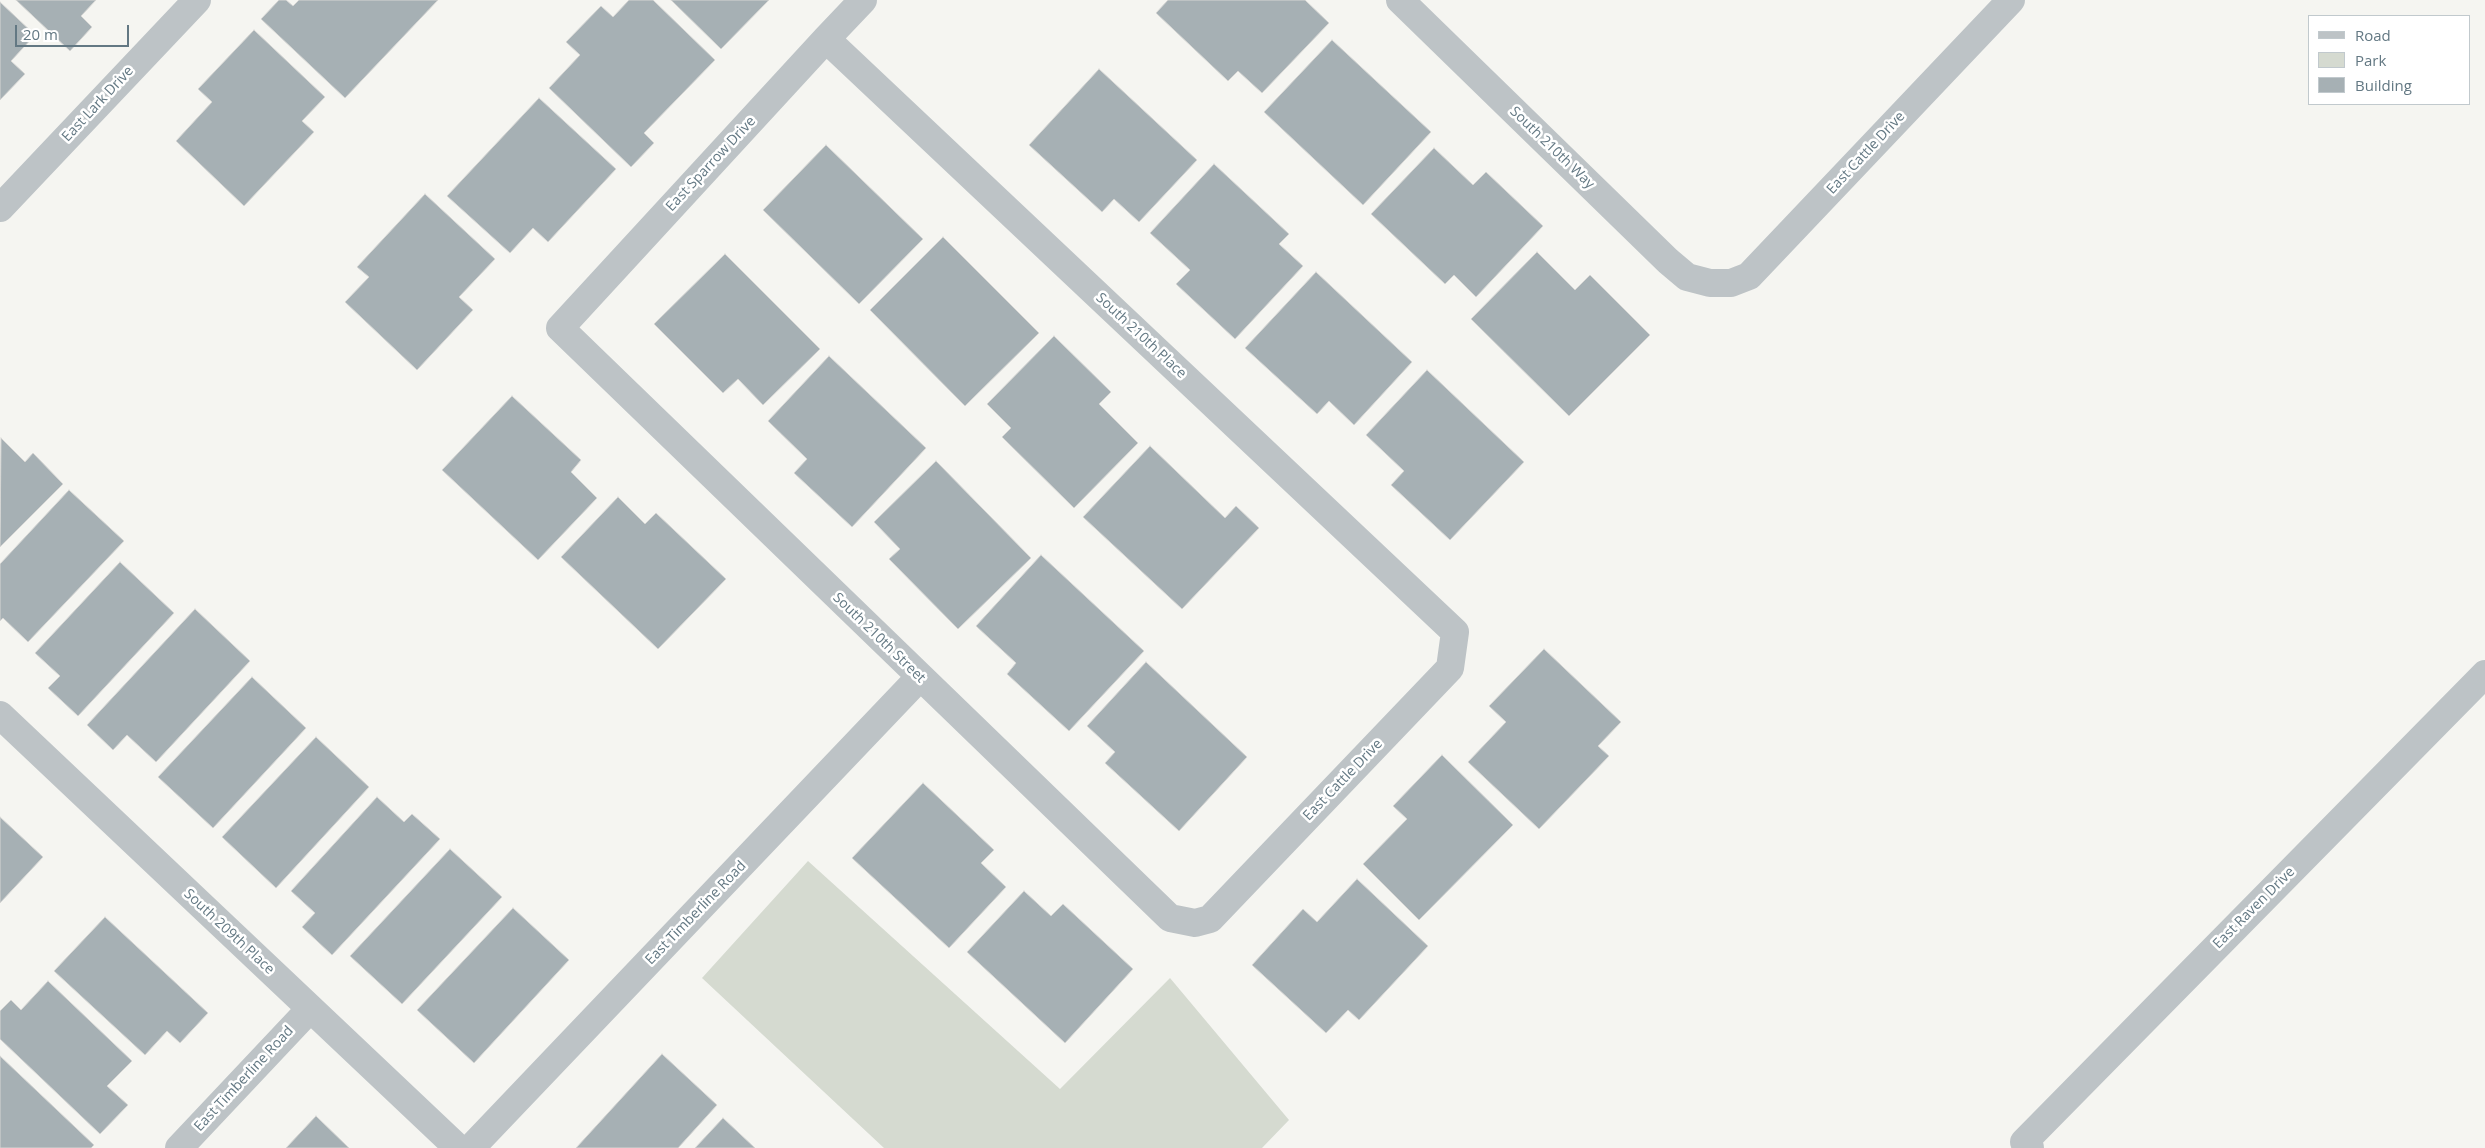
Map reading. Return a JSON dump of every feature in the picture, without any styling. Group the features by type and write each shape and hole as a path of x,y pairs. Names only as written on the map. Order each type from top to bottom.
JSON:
{"street":[{"name":"East Lark Drive","path":"0,208 197,0"},
{"name":"East Sparrow Drive","path":"560,328 863,0"},
{"name":"South 210th Way","path":"1400,0 1668,261 1687,277 1710,283"},
{"name":"East Cattle Drive","path":"1710,283 1731,283 1749,276 2010,0"},
{"name":"South 210th Place","path":"826,40 1456,632"},
{"name":"South 210th Street","path":"560,328 1170,918 1195,923 1210,919"},
{"name":"East Cattle Drive","path":"1210,919 1450,668 1456,632"},
{"name":"East Raven Drive","path":"2027,1145 2485,674"},
{"name":"East Timberline Road","path":"472,1148 920,678"},
{"name":"South 209th Place","path":"0,715 458,1148"},
{"name":"East Timberline Road","path":"179,1148 310,1009"}],"green space":[{"path":"808,861 1060,1089 1170,978 1289,1120 1262,1148 884,1148 702,978"}],"building":[{"path":"16,0 96,0 81,16 92,27 70,51"},
{"path":"279,0 286,0 293,6 299,0 438,0 345,98 261,19"},
{"path":"629,0 653,0 715,60 644,133 654,143 631,167 549,88 580,55 566,42 601,6 613,17"},
{"path":"671,0 769,0 721,49"},
{"path":"1168,0 1305,0 1329,23 1262,93 1238,71 1228,81 1156,13"},
{"path":"0,2 35,35 11,61 25,74 0,100"},
{"path":"254,30 325,97 302,121 314,132 244,206 176,141 212,102 198,89"},
{"path":"1332,40 1431,132 1363,205 1264,112"},
{"path":"1099,69 1197,160 1139,222 1114,199 1102,212 1029,145"},
{"path":"539,98 616,169 548,242 533,228 510,253 447,196"},
{"path":"826,145 923,239 859,304 763,210"},
{"path":"1434,148 1473,185 1486,172 1543,226 1476,297 1454,275 1445,284 1371,214"},
{"path":"1214,164 1289,234 1279,244 1303,266 1235,339 1176,284 1190,270 1150,233"},
{"path":"425,194 495,259 459,297 473,310 417,370 345,302 369,277 357,267"},
{"path":"943,237 1039,333 965,406 870,310"},
{"path":"1537,252 1575,290 1590,275 1650,335 1569,416 1471,319"},
{"path":"725,254 820,349 763,405 738,379 723,393 654,324"},
{"path":"1316,272 1412,362 1354,425 1329,401 1317,414 1245,348"},
{"path":"1054,336 1111,392 1099,404 1138,443 1074,508 1002,437 1011,428 987,404"},
{"path":"829,356 926,448 852,527 794,473 807,459 768,421"},
{"path":"1427,370 1524,462 1450,540 1391,485 1404,471 1366,435"},
{"path":"512,396 581,460 571,472 597,498 538,560 442,470"},
{"path":"1,438 25,462 33,453 63,484 0,547"},
{"path":"1150,446 1225,518 1236,506 1259,528 1182,609 1083,517"},
{"path":"936,461 1031,558 958,629 889,559 900,549 874,522"},
{"path":"69,490 124,541 28,642 3,618 0,621 0,564"},
{"path":"618,497 645,524 656,513 726,579 658,649 561,557"},
{"path":"1041,555 1144,651 1069,731 1007,674 1016,663 976,626"},
{"path":"120,562 174,613 78,716 48,688 60,676 35,653"},
{"path":"195,609 250,661 156,762 127,735 113,750 87,725"},
{"path":"1544,649 1621,722 1598,746 1609,756 1539,829 1468,762 1506,722 1489,706"},
{"path":"1146,662 1247,757 1179,831 1105,763 1115,752 1087,726"},
{"path":"252,677 306,728 213,828 158,777"},
{"path":"316,737 369,787 276,888 222,837"},
{"path":"1442,755 1513,825 1419,920 1363,864 1407,819 1393,806"},
{"path":"923,783 994,850 981,863 1006,887 949,948 852,858"},
{"path":"377,797 404,822 412,814 440,839 332,955 302,927 315,913 291,891"},
{"path":"0,817 43,857 0,903"},
{"path":"450,849 502,897 402,1004 350,956"},
{"path":"1357,879 1428,946 1359,1020 1348,1010 1326,1033 1252,965 1303,909 1317,922"},
{"path":"1024,891 1051,916 1063,904 1133,969 1065,1043 967,952"},
{"path":"513,908 569,960 474,1063 417,1010"},
{"path":"105,917 208,1013 180,1043 167,1031 145,1055 54,971"},
{"path":"48,981 132,1061 107,1086 128,1105 100,1134 0,1039 0,1011 11,1000 21,1010"},
{"path":"662,1054 717,1105 678,1148 576,1148"},
{"path":"0,1056 94,1145 91,1148 0,1148"},
{"path":"316,1116 349,1148 286,1148"},
{"path":"723,1118 755,1148 695,1148"}]}
